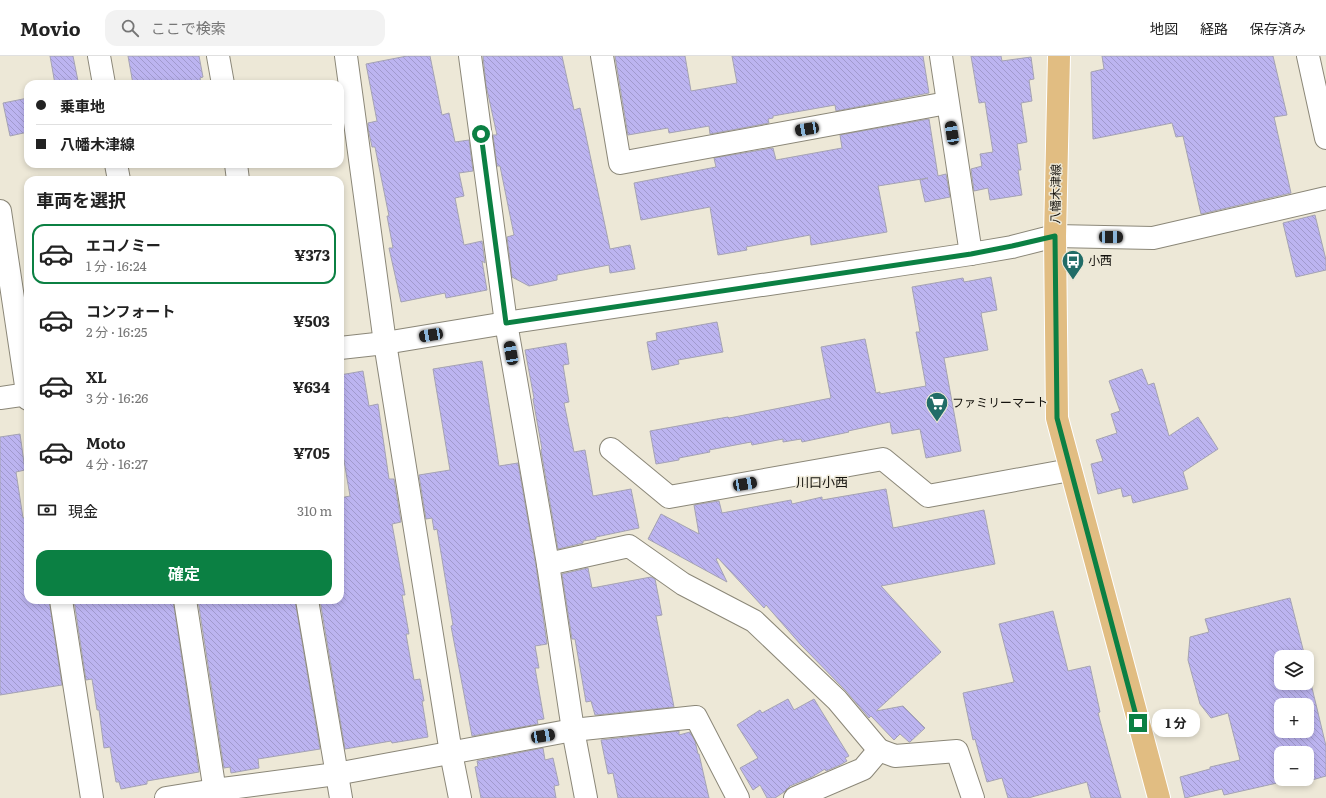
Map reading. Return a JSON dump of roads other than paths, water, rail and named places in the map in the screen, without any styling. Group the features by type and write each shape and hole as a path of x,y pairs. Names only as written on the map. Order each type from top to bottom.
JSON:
{"main road":[{"name":"八幡木津線","path":"1059,56 1055,236 1057,418 1159,798"}],"street":[{"path":"99,56 103,80"},
{"path":"218,56 222,80"},
{"path":"346,56 385,343 451,753 460,798"},
{"path":"470,56 506,323 548,564 573,730 586,798"},
{"path":"602,56 620,164 947,103"},
{"path":"941,56 971,254"},
{"path":"1308,56 1326,138"},
{"path":"344,348 385,343 506,323 971,254 1055,236 1153,238 1326,198"},
{"path":"0,211 24,370"},
{"path":"0,398 24,396"},
{"path":"611,449 669,497 883,460 928,496 1070,470"},
{"path":"548,564 629,546 683,584 754,621 837,700 879,750 895,756 957,751 974,798"},
{"path":"62,604 92,798"},
{"path":"186,604 216,794"},
{"path":"308,604 341,798"},
{"path":"166,798 216,794 336,774 573,730 696,717 738,798"},
{"path":"795,798 863,769 879,750"}],"place":[{"name":"小西","path":"1073,280"},
{"name":"ファミリーマート","path":"937,422"}],"district":[{"name":"川口小西","path":"822,482"}]}
